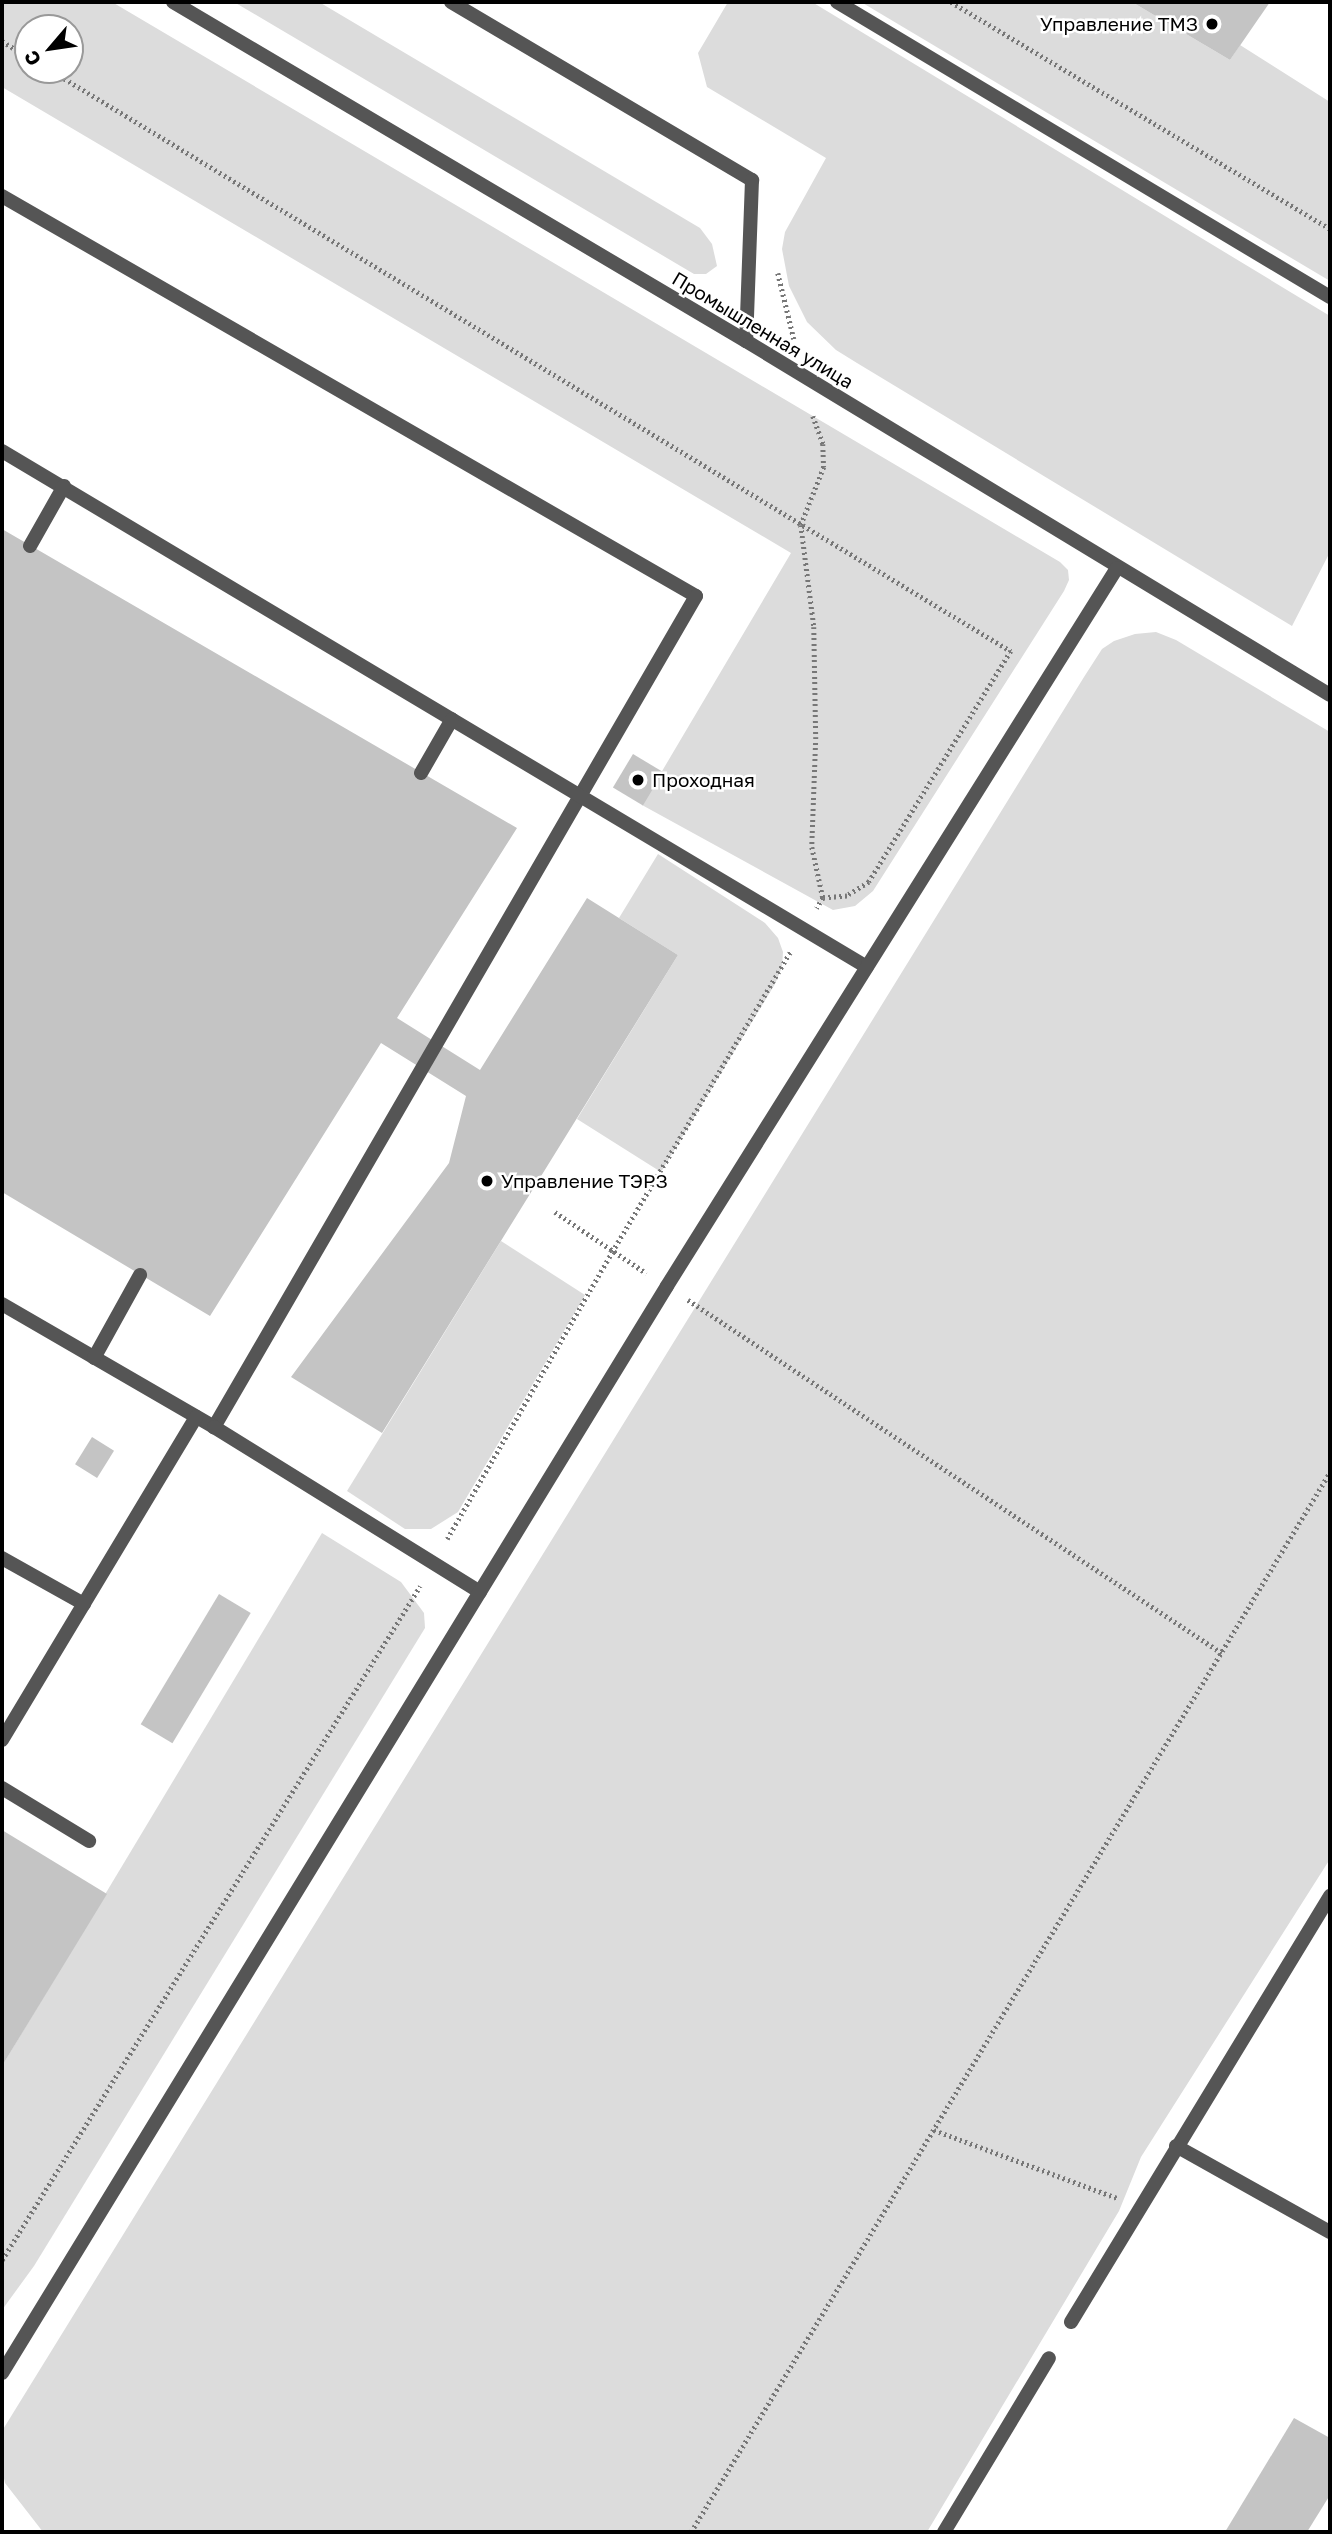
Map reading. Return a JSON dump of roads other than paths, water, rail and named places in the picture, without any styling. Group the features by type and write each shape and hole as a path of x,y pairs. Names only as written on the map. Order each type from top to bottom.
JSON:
{"street":[{"name":"Промышленная улица","path":"173,2 746,341 1330,695"},
{"path":"451,2 752,180 746,341"},
{"path":"837,2 1330,297"},
{"path":"2,196 696,596 578,795 214,1427"},
{"path":"2,451 867,967"},
{"path":"30,545 64,486"},
{"path":"2,2373 667,1286 1117,568"},
{"path":"421,773 452,719"},
{"path":"94,1358 140,1275"},
{"path":"2,1304 214,1427 480,1592"},
{"path":"2,1740 196,1417"},
{"path":"2,1558 84,1604"},
{"path":"2,1788 89,1841"},
{"path":"1071,2322 1330,1896"},
{"path":"1176,2146 1330,2232"},
{"path":"944,2532 1049,2358"}],"place":[{"name":"Управление ТМЗ","path":"1212,24"},
{"name":"Проходная","path":"638,780"},
{"name":"Управление ТЭРЗ","path":"487,1181"}]}
